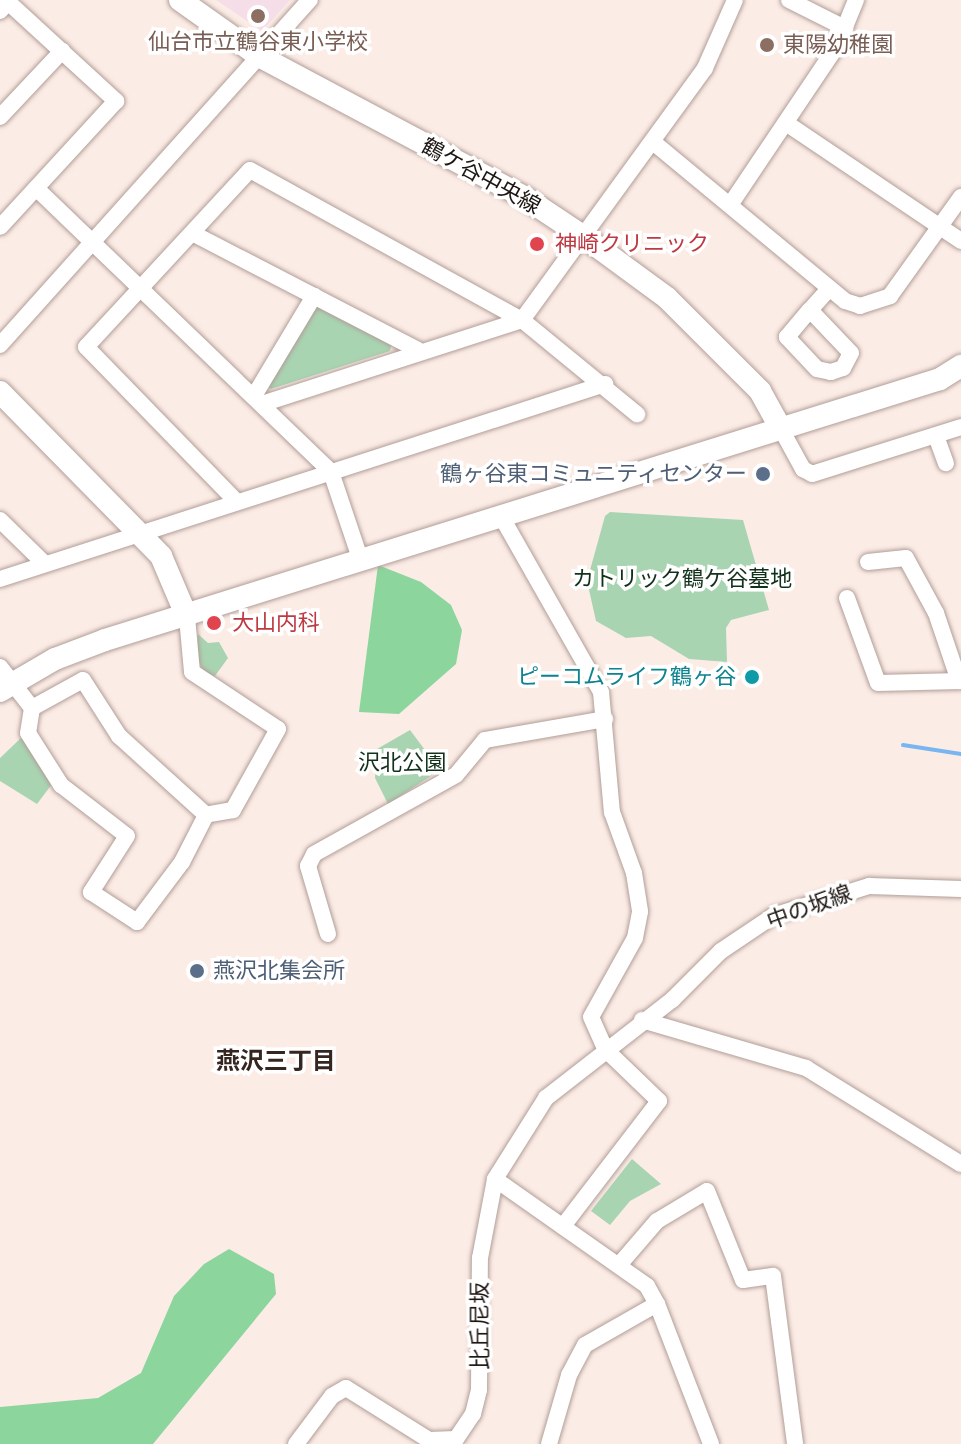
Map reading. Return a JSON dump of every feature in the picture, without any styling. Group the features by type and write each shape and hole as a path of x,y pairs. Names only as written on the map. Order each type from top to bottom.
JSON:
{"street":[{"name":"鶴ケ谷中央線","path":"180,0 259,56 524,197 584,237 667,298 760,391 781,429"},
{"path":"0,345 310,0"},
{"path":"258,400 522,320 705,68 735,0"},
{"path":"789,0 845,28"},
{"path":"730,205 845,28 856,0"},
{"path":"0,11 8,2 116,101 0,227"},
{"path":"0,117 62,51"},
{"path":"786,123 961,241"},
{"path":"653,142 829,289 860,306 890,296 961,197"},
{"path":"236,501 86,347 143,290 250,170 522,320 605,384 637,414"},
{"path":"36,188 331,472 361,561"},
{"path":"194,234 418,350"},
{"path":"810,310 829,289"},
{"path":"258,400 314,296"},
{"path":"32,708 4,680 55,659 940,379 961,366"},
{"path":"0,579 43,562 605,384"},
{"path":"0,392 161,556 187,617 192,672 278,729 233,810 206,815"},
{"path":"781,429 803,469 812,474 961,427"},
{"path":"936,436 946,463"},
{"path":"501,516 584,657 601,692 612,812 634,873 640,912 635,938 591,1017 605,1049 659,1101 563,1226"},
{"path":"0,520 43,562"},
{"path":"847,598 878,683 960,681 936,613 906,558 868,562"},
{"path":"32,708 83,680 119,736 206,815"},
{"path":"32,708 28,733 61,785 127,836 91,892 137,922 182,862 206,815"},
{"path":"328,934 308,866 314,854 456,775 485,740 605,719"},
{"name":"中の坂線","path":"605,1049 672,1000 721,951 773,916 869,886 961,889"},
{"path":"642,1020 806,1068 961,1164"},
{"name":"比丘尼坂","path":"296,1444 332,1396 346,1388 429,1440 456,1439 473,1414 479,1390 480,1258 495,1179 546,1098 605,1049"},
{"path":"495,1179 647,1286 657,1304 711,1444"},
{"path":"619,1265 657,1221 707,1191 743,1280 773,1276 795,1444"},
{"path":"549,1444 569,1375 585,1345 657,1304"}],"shaded area":[{"name":"仙台市立鶴谷東小学校","path":"216,0 290,0 262,31"}],"green space":[{"path":"315,302 392,341 390,351 271,389 265,385"},
{"name":"カトリック鶴ケ谷墓地","path":"610,512 743,520 769,610 731,620 726,628 727,662 689,659 651,636 626,638 596,621 587,581 605,516"},
{"path":"378,565 421,582 451,605 462,630 456,664 399,714 359,712"},
{"path":"198,634 208,643 219,642 228,658 215,676 204,672 196,656"},
{"name":"沢北公園","path":"410,730 440,770 388,804 375,778 377,749"},
{"path":"22,737 52,784 37,804 0,781 0,758"},
{"path":"632,1159 661,1184 630,1201 610,1225 591,1211"},
{"path":"229,1249 274,1274 276,1294 153,1444 0,1444 0,1407 98,1398 141,1373 174,1296 204,1264"}],"waterway":[{"path":"903,745 961,754"}],"place":[{"name":"仙台市立鶴谷東小学校","path":"258,16"},
{"name":"東陽幼稚園","path":"767,45"},
{"name":"神崎クリニック","path":"537,244"},
{"name":"鶴ヶ谷東コミュニティセンター","path":"763,474"},
{"name":"大山内科","path":"214,623"},
{"name":"ピーコムライフ鶴ヶ谷","path":"752,677"},
{"name":"燕沢北集会所","path":"197,971"}],"district":[{"name":"燕沢三丁目","path":"276,1061"}]}
